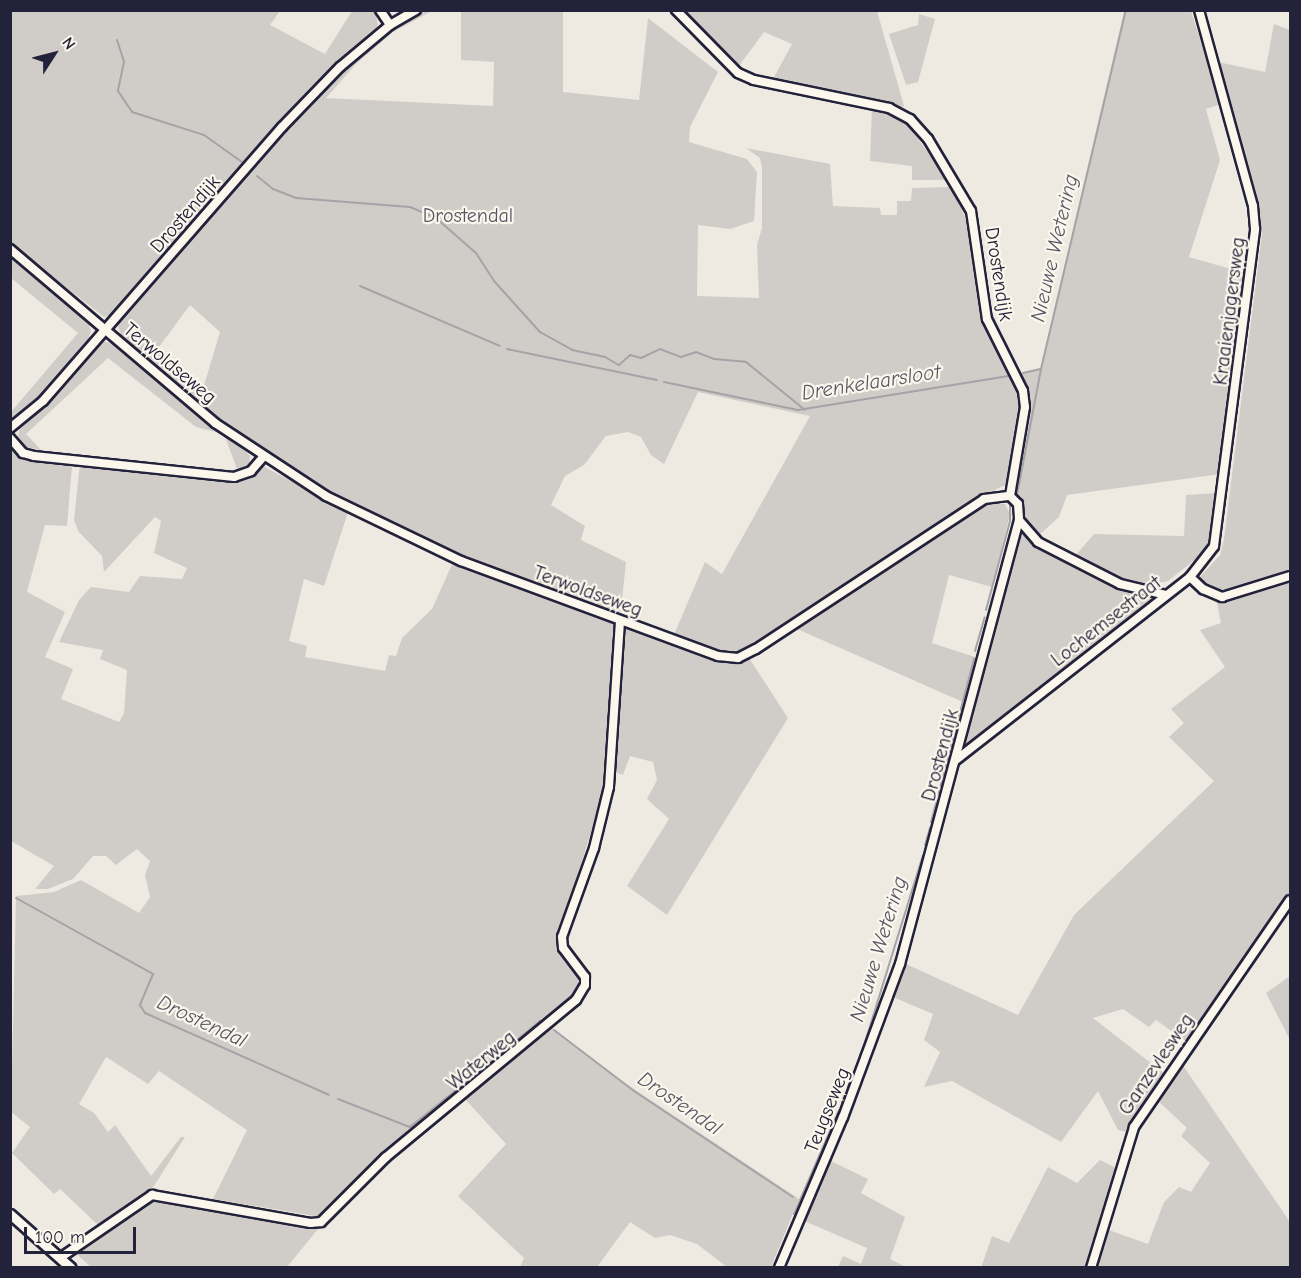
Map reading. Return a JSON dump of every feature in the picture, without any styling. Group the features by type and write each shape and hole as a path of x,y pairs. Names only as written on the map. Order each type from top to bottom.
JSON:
{"main road":[{"path":"10,1214 71,1268"}],"street":[{"path":"380,10 390,26"},
{"name":"Drostendijk","path":"10,428 43,401 282,127 340,67 390,26 416,10"},
{"name":"Drostendijk","path":"676,10 738,74 754,80 890,108 910,119 928,139 971,211 987,318 1023,391 1025,407 1012,498"},
{"name":"Kraaienjagersweg","path":"1190,577 1206,561 1218,532 1256,229 1253,206 1199,10"},
{"name":"Terwoldseweg","path":"10,249 208,417 263,457 326,496 462,561 718,656 738,658 830,603 974,505 993,496 1012,498"},
{"path":"10,438 23,453 34,456 234,477 251,471 263,457"},
{"path":"1012,498 1018,520 1038,542 1120,584 1166,594"},
{"name":"Drostendijk","path":"900,964 1018,520"},
{"name":"Lochemsestraat","path":"956,760 1190,577 1203,589 1222,597 1290,576"},
{"name":"Waterweg","path":"60,1258 152,1195 311,1223 321,1222 385,1158 576,1000 585,985 585,976 563,948 562,937 594,848 612,771 620,621"},
{"name":"Ganzevlesweg","path":"1091,1268 1134,1127 1290,900"},
{"name":"Teugseweg","path":"779,1268 843,1117 900,964"}],"green space":[{"path":"14,10 280,11 270,25 325,54 352,11 375,11 378,26 302,99 308,104 373,42 424,11 432,11 393,32 357,63 326,98 493,106 494,62 461,60 461,11 563,11 563,92 639,100 648,18 718,72 690,127 689,142 747,159 757,172 754,221 730,229 698,225 697,296 759,298 757,245 762,228 762,167 760,158 746,148 830,164 833,206 880,208 881,215 897,215 897,201 911,201 912,188 952,187 970,228 981,320 1019,396 1020,413 1007,484 967,504 830,598 737,655 719,653 673,637 705,562 722,574 810,416 698,392 664,464 651,455 641,437 628,432 606,436 584,465 565,476 551,505 585,526 581,540 626,562 621,609 616,616 419,539 355,507 252,444 213,416 124,341 118,327 121,317 183,247 177,241 116,313 104,317 11,244 10,16","holes":["190,305 220,332 202,392 156,351"]},
{"path":"683,11 877,11 904,106 901,108 878,99 773,79 792,44 764,32 738,67"},
{"path":"1124,11 1191,11 1221,104 1206,109 1220,160 1189,257 1245,273 1221,474 1067,495 1059,517 1038,536 1027,524 1017,493 1030,417 1022,373 1040,370"},
{"path":"919,14 935,19 918,82 906,85 889,34 918,25"},
{"path":"1274,24 1290,30 1290,569 1238,588 1219,590 1199,578 1220,555 1224,539 1262,234 1255,190 1218,62 1265,72"},
{"path":"872,107 897,116 909,126 947,180 912,180 912,166 870,161"},
{"path":"10,258 87,319 91,331 87,342 42,396 11,425 11,412 78,333 11,278"},
{"path":"100,340 116,345 244,449 250,456 249,465 237,469 224,434 196,427 108,358 26,434 41,450 26,447 18,436 20,427"},
{"path":"11,445 23,457 71,463 67,526 45,525 27,592 65,612 45,657 73,669 61,699 119,722 124,713 127,670 100,659 103,650 59,642 79,600 91,587 129,592 140,576 182,579 187,568 154,553 161,521 155,517 104,572 102,556 78,531 74,520 80,463 245,480 263,466 348,512 324,586 304,579 289,641 307,646 305,657 385,671 389,655 396,656 402,638 432,609 454,560 615,624 606,784 558,938 560,951 579,977 579,987 548,1021 542,1021 414,1126 321,1217 213,1199 247,1130 159,1071 148,1084 106,1057 79,1104 94,1113 108,1132 115,1125 151,1176 181,1137 185,1137 154,1186 99,1226 60,1189 54,1194 12,1153 30,1127 11,1112 16,896 54,892 81,880 139,913 150,897 145,875 150,861 137,849 116,865 106,856 93,856 73,879 48,889 35,889 54,866 11,841"},
{"path":"1218,493 1206,551 1168,581 1142,587 1075,556 1094,534 1184,536 1186,495"},
{"path":"991,503 1005,504 1010,514 992,587 949,575 932,643 975,657 963,702 797,629 971,512"},
{"path":"1024,533 1039,546 1125,590 1152,596 1154,600 959,753 1016,542"},
{"path":"1290,580 1290,892 1187,1042 1156,1020 1149,1027 1123,1009 1093,1018 1165,1074 1126,1132 1118,1130 1098,1091 1061,1142 952,1081 924,1087 940,1052 924,1040 933,1014 893,997 906,964 1018,1015 1074,915 1214,781 1169,737 1184,723 1171,709 1225,667 1200,630 1221,623 1216,598 1238,598"},
{"path":"623,626 717,659 749,658 788,718 667,915 627,886 669,819 647,799 657,780 653,762 630,756 623,775 614,772"},
{"path":"1290,976 1290,1040 1266,993"},
{"path":"551,1027 622,1081 799,1199 771,1267 727,1267 697,1244 670,1235 655,1238 630,1222 597,1267 520,1267 524,1258 458,1196 506,1144 465,1099"},
{"path":"1182,1064 1290,1222 1290,1267 1094,1268 1106,1229 1148,1244 1164,1202 1179,1187 1191,1192 1210,1163 1181,1136 1187,1128 1156,1099"},
{"path":"829,1160 868,1179 861,1193 905,1217 890,1259 906,1267 838,1267 843,1256 861,1264 867,1248 802,1220"},
{"path":"1100,1160 1116,1168 1088,1267 981,1268 992,1236 1009,1243 1048,1167 1077,1183"},
{"path":"158,1197 310,1223 318,1229 287,1267 91,1267 73,1251 144,1201"}],"waterway":[{"name":"Nieuwe Wetering","path":"1017,495 1041,369 1126,10"},
{"path":"117,40 124,62 118,91 132,112 204,135 242,162"},
{"path":"257,176 273,189 296,198 410,207 436,218 476,253 494,281 540,332 572,350 605,357 619,365 630,355 641,358 660,349 681,357 696,352 714,359 746,362 805,410"},
{"name":"Drenkelaarsloot","path":"360,286 500,346"},
{"name":"Drenkelaarsloot","path":"507,349 657,380"},
{"name":"Drenkelaarsloot","path":"1023,373 1041,369"},
{"name":"Drenkelaarsloot","path":"664,382 798,410 1013,375"},
{"name":"Nieuwe Wetering","path":"986,610 1010,521 1010,505"},
{"name":"Nieuwe Wetering","path":"975,651 985,617"},
{"name":"Nieuwe Wetering","path":"931,822 974,659"},
{"name":"Nieuwe Wetering","path":"925,845 930,828"},
{"name":"Nieuwe Wetering","path":"862,1052 923,855"},
{"name":"Drostendal","path":"16,898 153,974 140,1005 145,1013 329,1095"},
{"name":"Drostendal","path":"468,1081 540,1021 545,1021"},
{"name":"Drostendal","path":"554,1030 634,1091 793,1197"},
{"name":"Nieuwe Wetering","path":"848,1087 859,1060"},
{"name":"Drostendal","path":"338,1099 410,1127 460,1087"},
{"name":"Nieuwe Wetering","path":"842,1103 845,1094"},
{"name":"Nieuwe Wetering","path":"794,1214 839,1110"}]}
